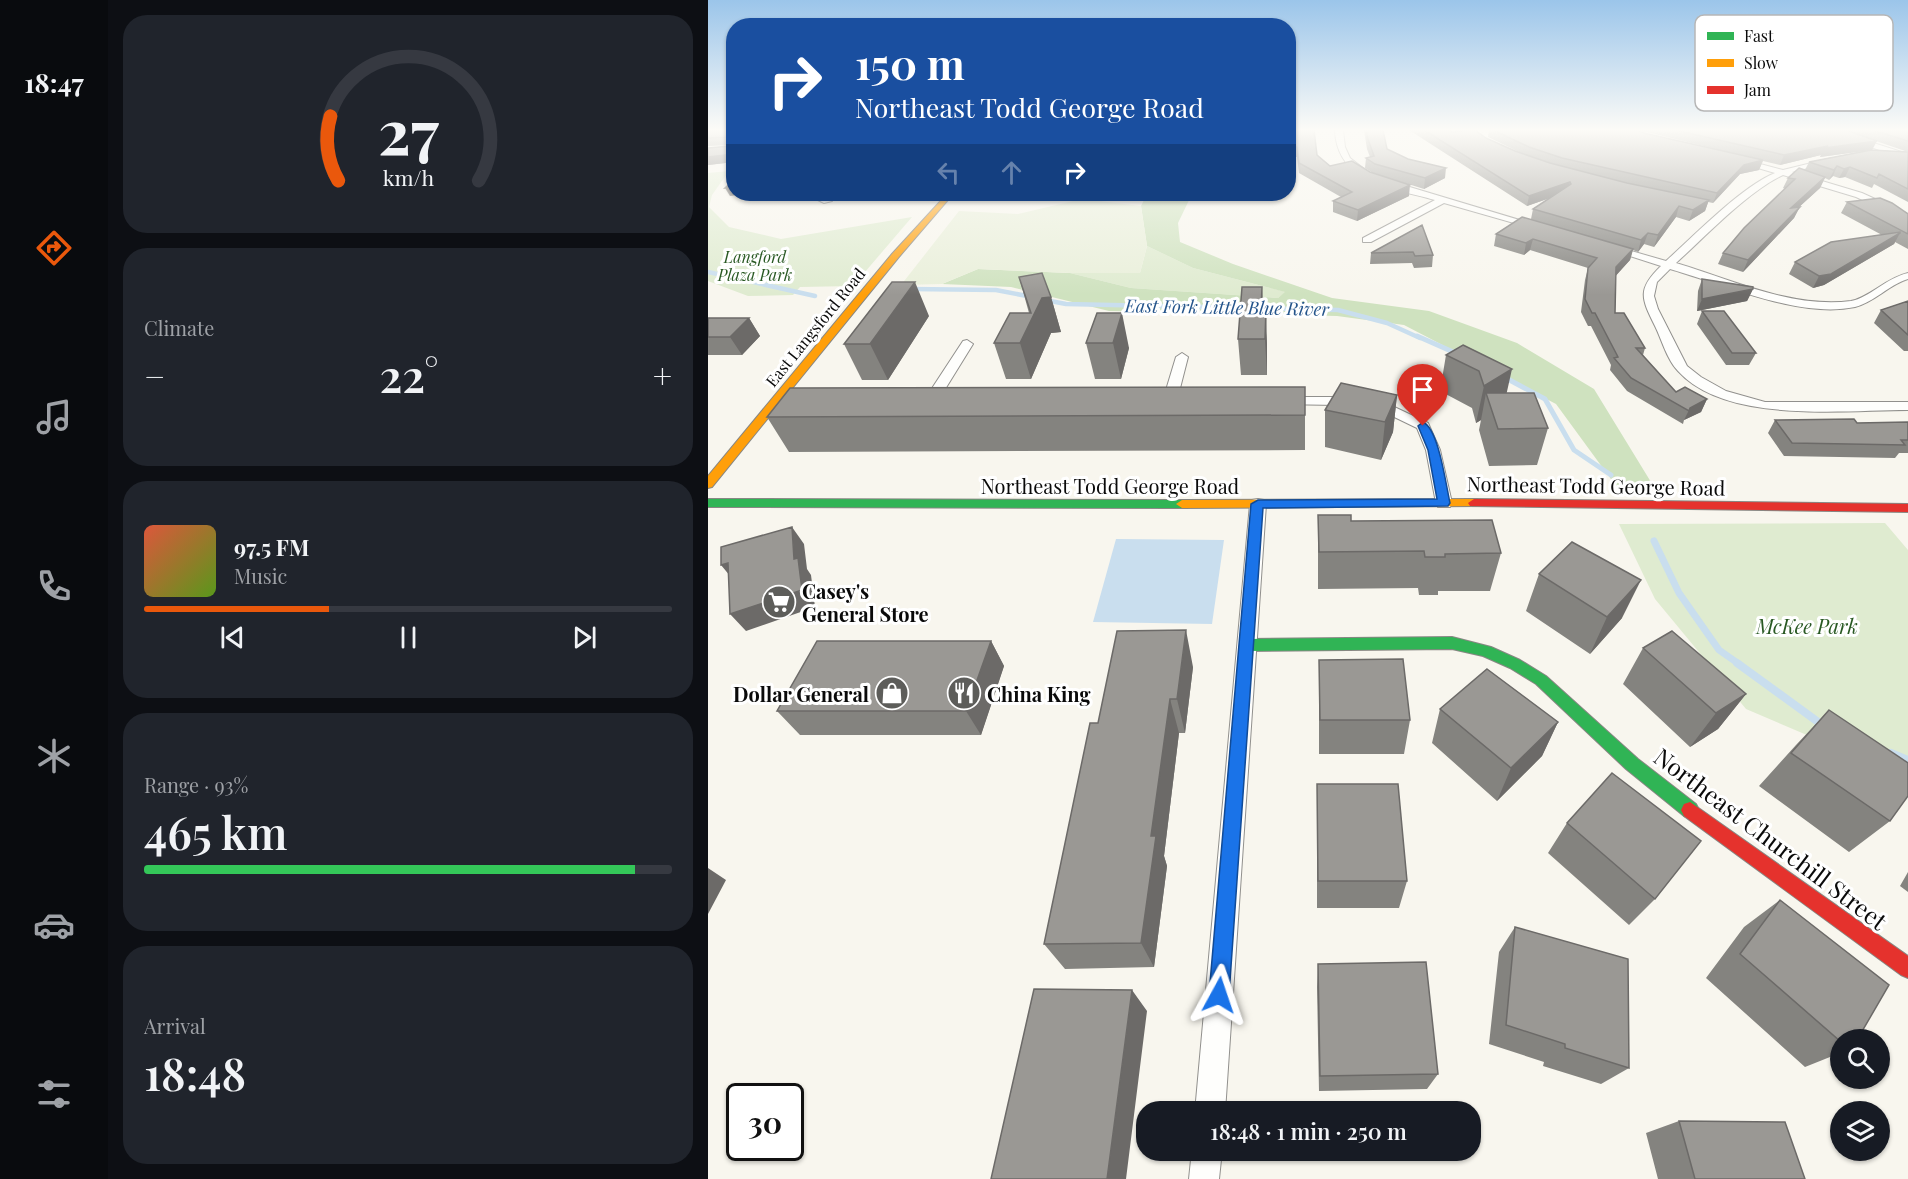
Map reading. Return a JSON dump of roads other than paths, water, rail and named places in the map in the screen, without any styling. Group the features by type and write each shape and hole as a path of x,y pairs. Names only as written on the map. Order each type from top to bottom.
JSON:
{"street":[{"path":"1393,185 1554,232"},
{"path":"1759,185 1723,209 1652,281 1648,296 1652,309 1682,368 1696,380 1720,394 1764,406 1908,406"},
{"path":"1826,185 1859,195 1908,218"},
{"path":"1366,240 1442,200"},
{"name":"East Langsford Road","path":"708,484 944,201"},
{"path":"1599,245 1788,301 1853,304 1869,298 1901,277 1908,276"},
{"path":"933,399 967,344"},
{"path":"1169,400 1182,357"},
{"path":"778,398 799,399"},
{"path":"1270,401 1338,401 1388,408 1423,426 1434,450 1444,503"},
{"name":"Northeast Todd George Road","path":"708,502 892,505 1444,503 1908,508"},
{"path":"1211,1101 1258,504"},
{"name":"Northeast Churchill Street","path":"1247,645 1452,643 1478,646 1520,664 1551,686 1656,786 1908,968"},
{"path":"1204,1179 1206,1161"}],"water":[{"path":"1116,539 1224,540 1212,624 1093,622"}],"waterway":[{"name":"East Fork Little Blue River","path":"708,272 815,296"},
{"name":"East Fork Little Blue River","path":"911,289 996,290 1032,297"},
{"name":"East Fork Little Blue River","path":"1045,300 1066,304 1338,310 1387,323 1420,338"},
{"name":"East Fork Little Blue River","path":"1417,336 1460,355"},
{"name":"East Fork Little Blue River","path":"1502,376 1545,399 1574,450 1611,475"},
{"name":"East Fork Little Blue River","path":"1654,541 1679,593 1719,650 1739,664"},
{"name":"East Fork Little Blue River","path":"1737,663 1825,727"},
{"name":"East Fork Little Blue River","path":"1891,753 1908,760"}],"place":[{"name":"Casey's General Store","path":"779,602"},
{"name":"Dollar General","path":"892,693"},
{"name":"China King","path":"964,693"}],"park label":[{"name":"Langford Plaza Park","path":"755,265"},
{"name":"McKee Park","path":"1807,625"}]}
